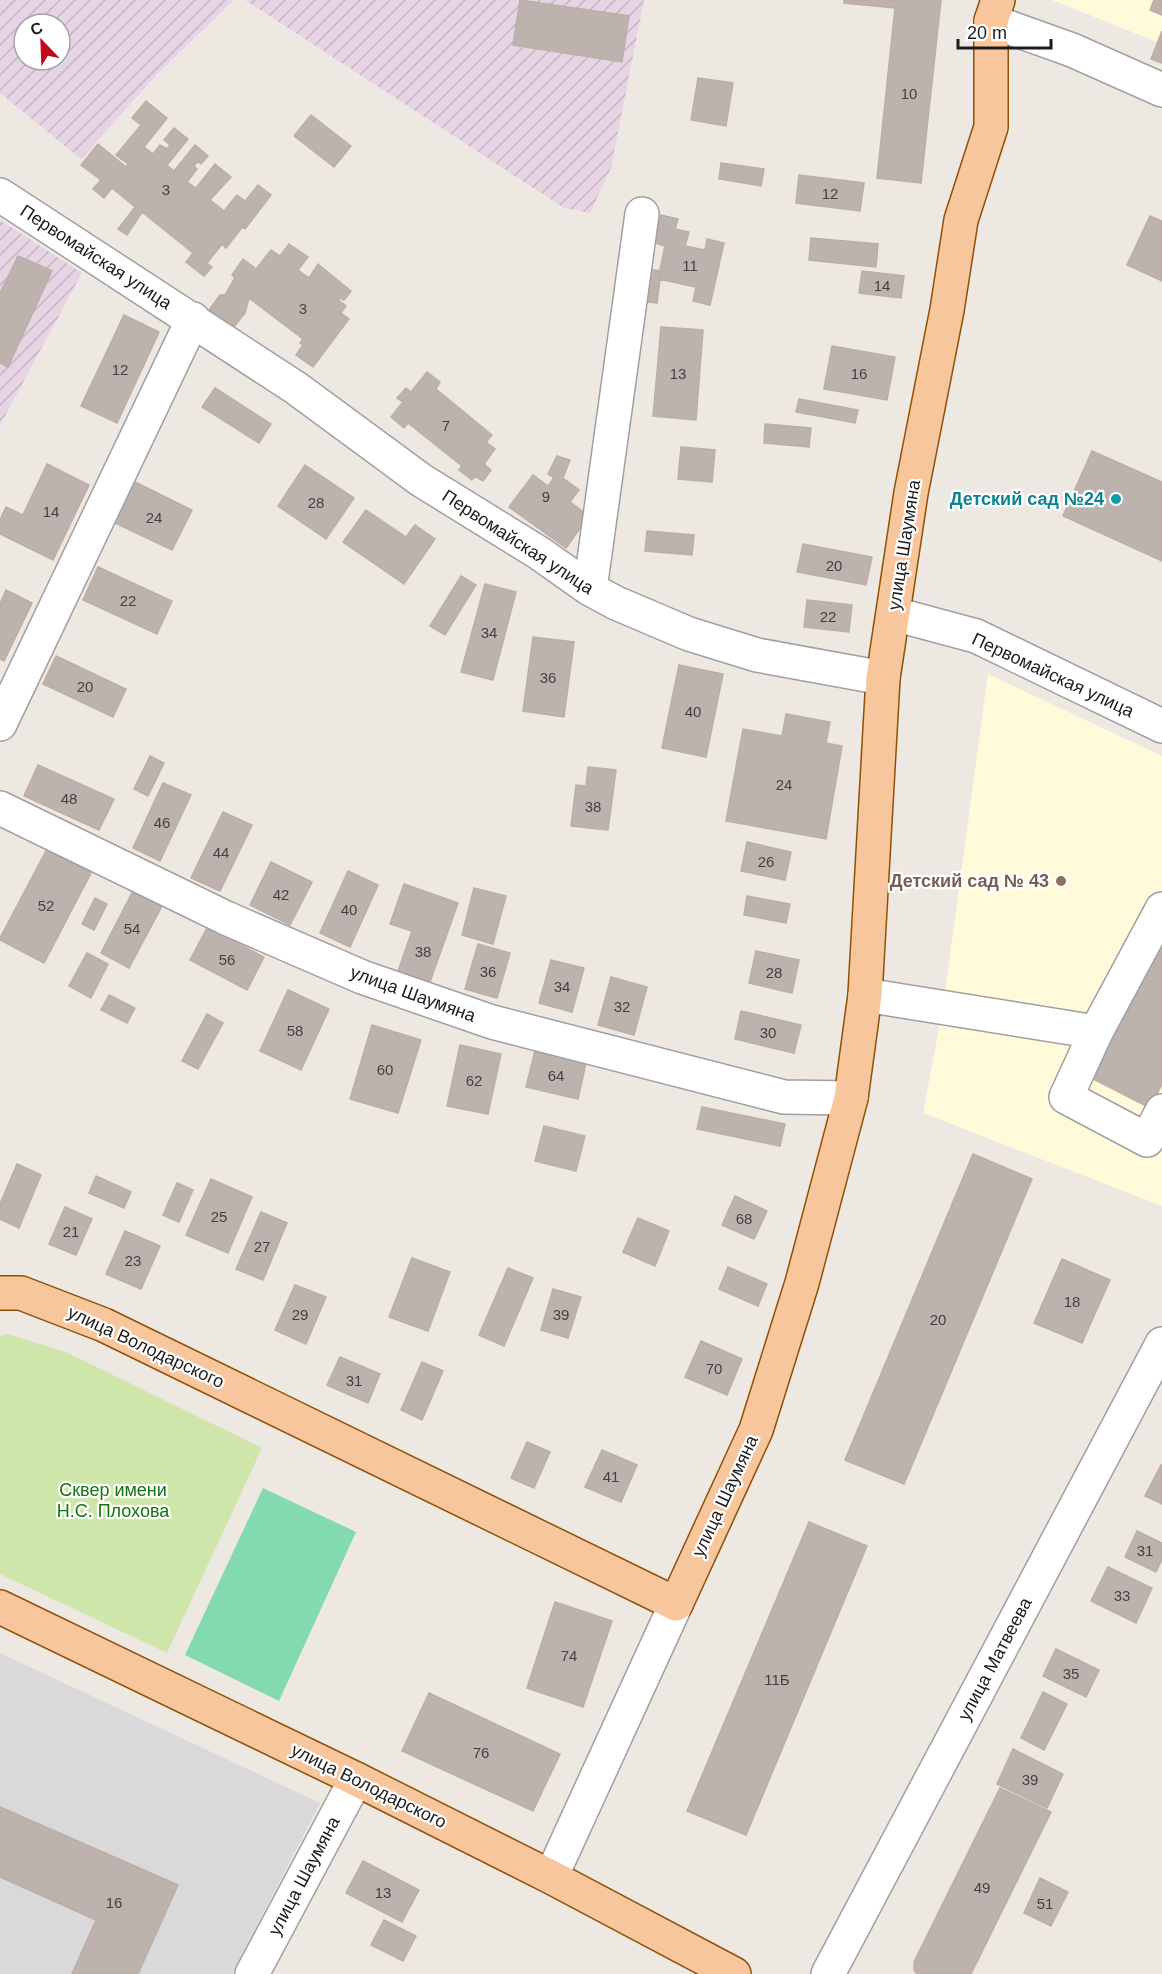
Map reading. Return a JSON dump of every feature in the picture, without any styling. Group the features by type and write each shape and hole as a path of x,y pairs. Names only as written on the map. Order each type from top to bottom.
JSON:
{"main road":[{"name":"улица Шаумяна","path":"676,1604 756,1430 802,1283 851,1098 865,995 883,678 912,493 961,220 991,127 995,10"},
{"name":"улица Володарского","path":"0,1293 21,1293 104,1325 676,1604"},
{"name":"улица Володарского","path":"0,1607 356,1779 551,1877 734,1974"}],"street":[{"path":"995,10 1072,50 1162,90"},
{"name":"Первомайская улица","path":"0,195 193,319 296,388 420,480 539,553 590,589 616,603 689,634 746,651 883,678"},
{"path":"590,589 642,214"},
{"name":"Первомайская улица","path":"0,724 193,319"},
{"name":"Первомайская улица","path":"909,618 976,636 1162,726"},
{"name":"улица Шаумяна","path":"0,808 226,918 351,973 492,1022 784,1097 851,1098"},
{"path":"1162,909 1096,1032 1066,1097 1147,1140 1162,1111"},
{"path":"865,995 1096,1032"},
{"name":"улица Матвеева","path":"828,1974 1162,1344"},
{"name":"улица Шаумяна","path":"551,1877 676,1604"},
{"name":"улица Шаумяна","path":"252,1974 356,1779"}],"shaded area":[{"path":"0,0 234,0 159,72 81,159 0,93"},
{"path":"245,0 644,0 611,168 590,213 564,208"},
{"path":"1052,0 1162,0 1162,44"},
{"path":"0,220 82,273 0,425"},
{"name":"Детский сад № 43","path":"988,674 1162,756 1162,1206 923,1113 943,1007"},
{"path":"0,1653 320,1803 232,1974 0,1974"}],"green space":[{"name":"Сквер имени Н.С. Плохова","path":"8,1334 66,1352 262,1448 167,1653 0,1574 0,1336"},
{"path":"263,1488 356,1532 279,1701 185,1655"}],"building":[{"path":"520,0 629,16 622,62 513,45"},
{"path":"844,0 941,0 921,183 877,178 895,8 844,3"},
{"path":"1154,0 1162,0 1162,15 1150,10"},
{"path":"1162,31 1162,63 1151,59"},
{"path":"698,78 733,83 726,126 691,120"},
{"path":"146,101 167,118 144,147 153,154 160,145 167,149 170,145 164,140 174,128 188,139 167,165 174,171 195,145 208,156 201,164 198,161 194,166 197,169 187,182 196,188 215,164 231,177 210,200 224,211 237,195 254,208 251,216 226,248 222,244 207,263 212,267 204,276 186,262 193,253 142,212 127,235 118,229 135,207 112,188 104,198 93,189 101,180 81,165 98,144 126,167 128,164 116,155 141,125 132,118"},
{"path":"311,115 351,146 334,167 294,136"},
{"path":"721,163 764,169 761,186 719,179"},
{"path":"799,175 864,183 860,211 796,203"},
{"path":"258,185 271,195 245,229 231,219"},
{"path":"661,215 678,219 675,229 689,232 685,246 705,250 707,239 724,243 710,305 693,301 696,287 658,279 665,246 655,243"},
{"path":"1150,216 1162,221 1162,281 1127,265"},
{"path":"811,238 878,244 876,267 809,260"},
{"path":"289,244 308,257 298,270 309,278 318,264 351,291 344,300 340,298 338,300 346,306 341,313 349,319 313,367 296,355 303,345 300,343 303,339 249,298 245,313 233,328 209,310 220,295 225,295 235,278 232,275 243,259 256,269 271,250 280,256"},
{"path":"18,256 52,271 8,367 0,363 0,293"},
{"path":"646,269 661,271 657,303 641,301"},
{"path":"862,271 904,276 901,298 859,293"},
{"path":"124,315 159,332 117,423 81,406"},
{"path":"661,327 703,330 696,420 653,416"},
{"path":"832,346 895,357 887,400 824,389"},
{"path":"427,372 440,382 436,389 492,435 486,442 495,449 484,464 491,470 483,481 475,476 472,480 459,470 462,466 408,423 404,428 391,417 403,402 397,398 406,388 411,392"},
{"path":"215,388 271,424 259,443 202,407"},
{"path":"799,399 858,410 855,423 796,412"},
{"path":"765,424 811,428 809,447 764,443"},
{"path":"681,447 715,450 712,482 678,479"},
{"name":"Детский сад №24","path":"1092,451 1162,482 1162,561 1063,516"},
{"path":"557,456 570,460 563,478 579,490 570,502 589,516 566,548 509,507 533,475 548,486 554,478 548,474"},
{"path":"47,464 89,485 53,560 0,534 0,520 6,507 23,515"},
{"path":"305,465 354,498 326,539 278,506"},
{"path":"135,482 192,510 172,550 115,523"},
{"path":"366,510 406,537 415,525 435,539 404,584 343,542"},
{"path":"647,531 694,535 692,555 645,551"},
{"path":"803,544 872,557 866,585 797,572"},
{"path":"98,567 172,601 157,634 83,600"},
{"path":"461,576 476,585 445,635 430,626"},
{"path":"485,584 516,592 493,680 461,672"},
{"path":"6,590 32,603 4,661 0,659 0,604"},
{"path":"807,600 852,605 849,632 804,627"},
{"path":"533,637 574,642 564,717 523,711"},
{"path":"56,656 126,689 113,717 43,684"},
{"path":"679,665 723,674 706,757 662,748"},
{"path":"786,714 830,722 826,743 842,746 826,839 726,821 743,729 782,736"},
{"path":"150,756 164,763 148,796 134,789"},
{"path":"38,765 114,799 99,830 24,796"},
{"path":"588,767 616,770 608,830 571,826 576,785 586,786"},
{"path":"163,783 191,795 160,861 133,848"},
{"path":"223,812 252,825 220,891 191,878"},
{"path":"747,842 791,852 785,880 741,871"},
{"path":"47,849 91,873 44,963 0,938"},
{"path":"271,862 312,882 290,925 250,905"},
{"path":"348,871 378,885 350,947 320,933"},
{"path":"404,884 458,903 430,982 398,971 412,931 390,924"},
{"path":"474,888 506,896 493,944 462,935"},
{"path":"134,889 163,904 129,968 101,953"},
{"path":"747,896 790,904 786,923 744,915"},
{"path":"95,898 107,904 94,930 82,924"},
{"path":"207,928 264,957 247,990 190,960"},
{"path":"1162,942 1162,1084 1150,1108 1093,1079"},
{"path":"478,944 510,953 497,998 465,989"},
{"path":"756,951 799,960 792,993 749,983"},
{"path":"87,953 108,964 91,998 69,986"},
{"path":"551,960 584,968 572,1012 539,1003"},
{"path":"611,977 647,987 634,1035 598,1025"},
{"path":"288,990 329,1009 301,1070 260,1051"},
{"path":"109,995 135,1008 127,1023 101,1010"},
{"path":"741,1011 801,1025 794,1053 735,1039"},
{"path":"207,1014 223,1023 198,1069 182,1061"},
{"path":"372,1025 421,1040 398,1113 350,1099"},
{"path":"460,1045 501,1054 488,1114 447,1106"},
{"path":"535,1051 586,1063 578,1099 526,1087"},
{"path":"702,1107 785,1124 780,1146 697,1129"},
{"path":"544,1126 585,1136 576,1171 535,1161"},
{"path":"973,1154 1032,1179 904,1484 845,1460"},
{"path":"17,1164 41,1175 19,1228 0,1219 0,1204"},
{"path":"96,1176 131,1192 124,1208 89,1193"},
{"path":"211,1179 252,1197 228,1253 186,1235"},
{"path":"177,1183 193,1190 179,1222 163,1215"},
{"path":"735,1196 767,1211 754,1239 722,1225"},
{"path":"65,1207 92,1219 76,1255 49,1244"},
{"path":"261,1212 287,1223 263,1280 236,1269"},
{"path":"638,1218 669,1231 655,1266 623,1252"},
{"path":"125,1231 160,1246 141,1289 106,1274"},
{"path":"412,1258 450,1272 428,1331 389,1317"},
{"path":"1062,1259 1110,1280 1082,1343 1034,1323"},
{"path":"728,1267 767,1284 758,1306 719,1289"},
{"path":"508,1268 533,1278 504,1346 479,1335"},
{"path":"295,1285 326,1297 306,1344 275,1330"},
{"path":"553,1289 581,1297 568,1338 541,1330"},
{"path":"701,1341 742,1359 727,1395 685,1377"},
{"path":"340,1357 380,1374 368,1403 327,1385"},
{"path":"422,1362 443,1371 422,1420 401,1410"},
{"path":"527,1442 550,1452 534,1488 511,1478"},
{"path":"602,1450 637,1465 621,1502 585,1487"},
{"path":"1162,1465 1162,1504 1145,1496"},
{"path":"809,1522 867,1546 746,1835 687,1811"},
{"path":"1137,1531 1162,1543 1162,1559 1156,1572 1125,1557"},
{"path":"1108,1567 1152,1588 1136,1623 1091,1601"},
{"path":"555,1602 612,1621 583,1707 527,1688"},
{"path":"1056,1649 1099,1670 1086,1697 1043,1676"},
{"path":"1043,1692 1067,1704 1044,1750 1021,1738"},
{"path":"429,1693 560,1754 533,1811 402,1751"},
{"path":"1013,1749 1063,1774 1047,1808 997,1784"},
{"path":"1000,1788 1051,1812 971,1974 917,1974 914,1970 914,1962"},
{"path":"0,1807 178,1885 138,1974 72,1974 96,1920 0,1877"},
{"path":"363,1861 419,1890 402,1922 346,1893"},
{"path":"1040,1878 1068,1892 1051,1926 1024,1913"},
{"path":"384,1920 416,1936 403,1961 371,1945"}],"place":[{"name":"Детский сад №24","path":"1116,499"},
{"name":"Детский сад № 43","path":"1061,881"}]}
